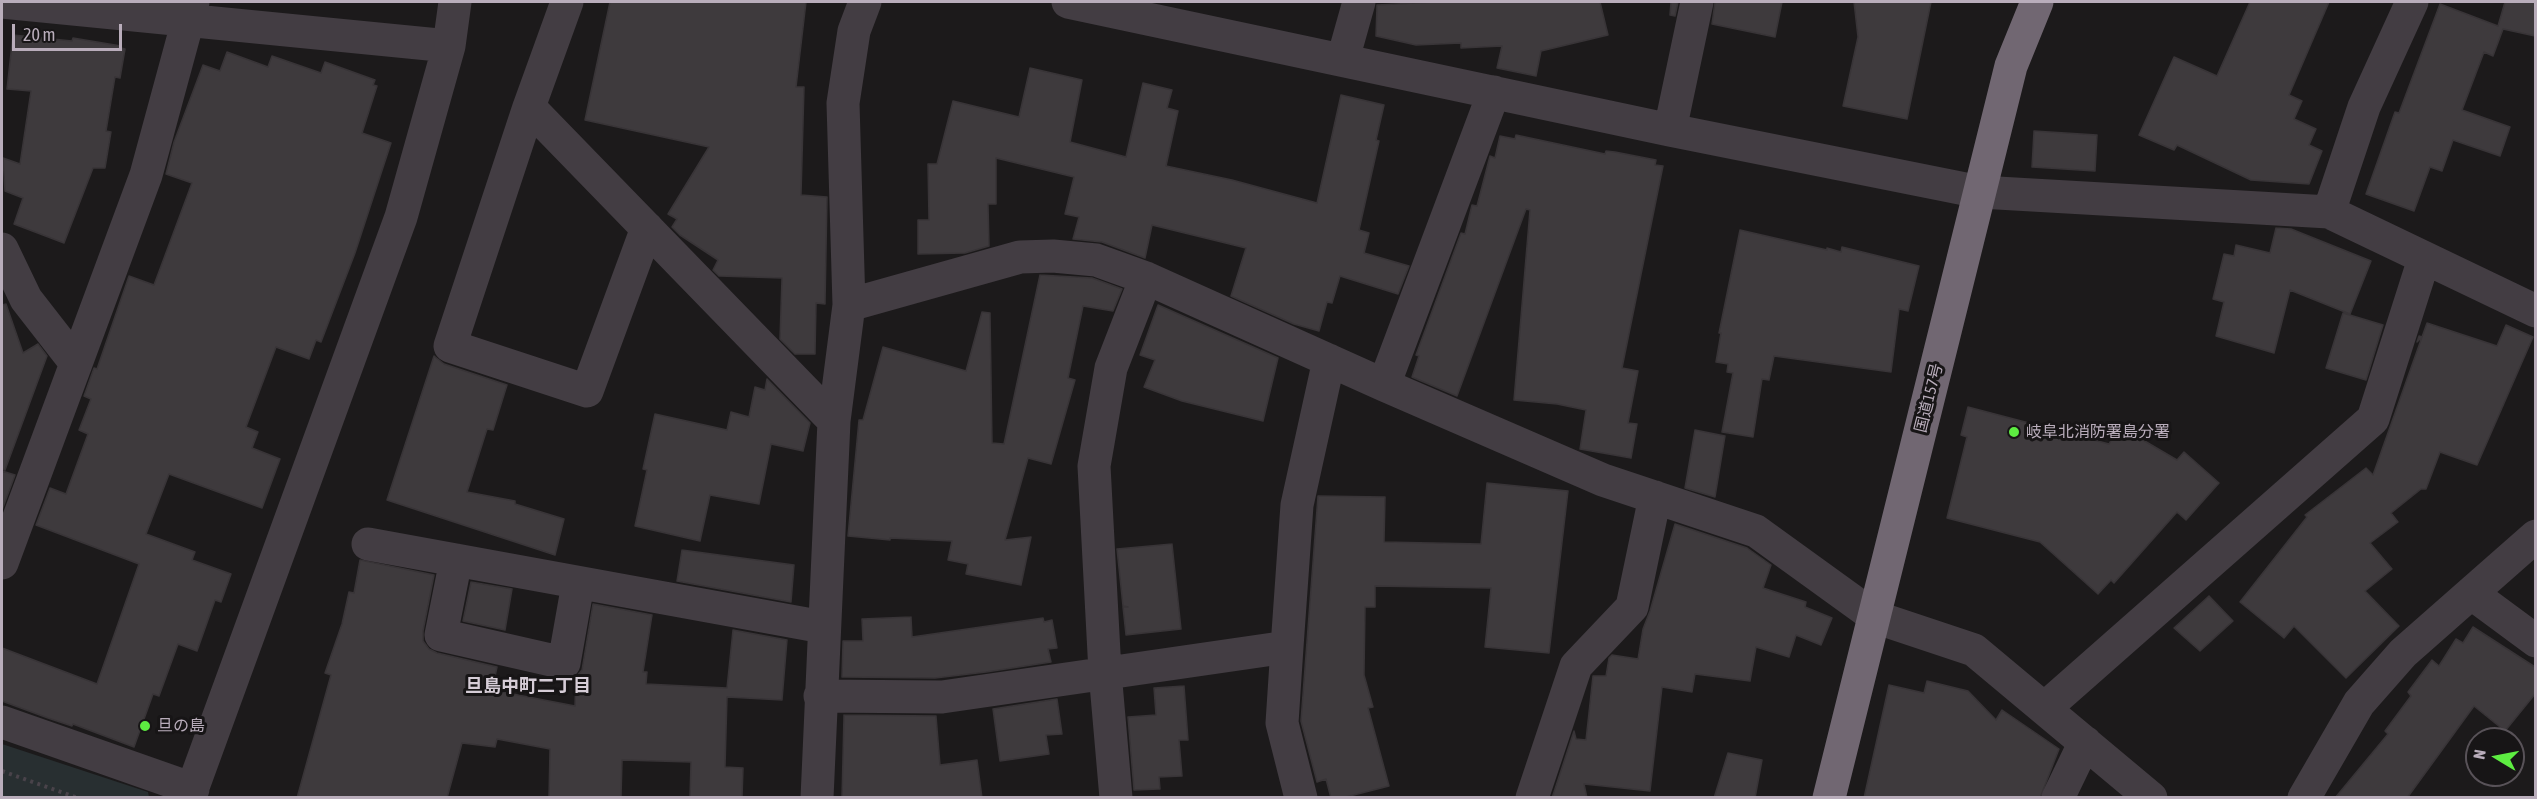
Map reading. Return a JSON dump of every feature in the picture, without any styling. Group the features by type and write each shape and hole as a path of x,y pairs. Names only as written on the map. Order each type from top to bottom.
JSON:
{"highway":[{"name":"国道157号","path":"1829,798 2011,66 2037,2"}],"street":[{"path":"2,2 191,11 449,46"},
{"path":"2,722 191,793 401,217 449,46 456,2"},
{"path":"567,2 529,107 450,346 586,390 647,228"},
{"path":"817,798 834,421 849,305 843,103 854,31 865,2"},
{"path":"1068,2 1980,192 2330,212 2535,311"},
{"path":"1343,59 1359,2"},
{"path":"1670,129 1697,2"},
{"path":"2330,212 2364,107 2412,2"},
{"path":"2,563 146,175 191,11"},
{"path":"1384,385 1494,92"},
{"path":"529,107 834,421"},
{"path":"2,249 26,299 75,362"},
{"path":"849,305 1020,257 1053,256 1096,260 1146,278 1603,480 1756,531 1875,617 1974,650 2151,798"},
{"path":"2045,708 2373,419 2424,259"},
{"path":"1116,798 1105,672 1094,466 1111,368 1146,278"},
{"path":"1301,798 1282,723 1297,505 1329,360"},
{"path":"1532,798 1576,666 1632,607 1655,497"},
{"path":"2304,798 2359,703 2403,653 2535,536"},
{"path":"368,544 824,627"},
{"path":"456,560 441,635 564,663 578,584"},
{"path":"2471,593 2535,640"},
{"path":"820,696 942,697 1287,647"},
{"path":"2058,798 2085,742"}],"path":[{"path":"2,771 78,798"}],"shaded area":[{"path":"2,744 148,792 149,797 2,797"}],"building":[{"path":"610,2 806,2 796,87 804,87 801,195 827,197 825,304 816,303 815,354 795,354 780,339 782,278 719,276 713,270 718,260 680,235 672,227 677,219 668,214 709,147 585,120"},
{"path":"1435,2 1600,2 1608,35 1541,51 1536,76 1497,68 1502,46 1461,48 1461,43 1416,45 1376,36 1377,5"},
{"path":"1671,2 1678,2 1675,16 1670,15"},
{"path":"1715,2 1782,2 1775,37 1712,24"},
{"path":"1854,2 1931,2 1907,119 1843,106 1858,37"},
{"path":"2250,2 2329,2 2289,95 2302,101 2294,119 2316,129 2309,145 2322,151 2309,184 2251,180 2177,145 2174,150 2139,135 2174,57 2217,76"},
{"path":"2505,2 2535,2 2535,36 2503,29 2493,56 2484,52 2462,110 2510,127 2500,156 2453,140 2442,171 2430,167 2414,211 2366,194 2395,112 2399,113 2440,4 2498,26"},
{"path":"13,35 72,41 73,38 121,46 125,49 120,78 115,77 106,131 111,132 105,168 93,168 64,243 14,224 23,198 5,191 3,158 20,164 31,91 7,89"},
{"path":"227,52 268,67 272,56 321,73 325,62 375,80 373,85 377,86 362,133 391,143 355,253 321,342 316,340 309,359 276,347 246,427 258,432 252,448 280,459 262,508 169,474 146,534 195,552 192,560 231,574 221,602 215,600 197,651 178,644 159,696 153,694 134,747 2,701 2,648 97,684 139,564 36,525 50,488 66,494 88,434 79,430 91,399 84,396 94,368 97,369 129,276 154,285 192,183 166,174 174,142 203,65 220,71"},
{"path":"1030,68 1082,80 1070,142 1126,157 1143,83 1172,90 1167,108 1178,111 1166,166 1232,180 1317,203 1341,95 1384,105 1376,140 1379,141 1359,230 1369,233 1364,253 1409,266 1398,294 1340,276 1332,303 1327,302 1319,331 1294,324 1231,296 1246,248 1152,225 1145,258 1102,242 1073,239 1079,217 1065,214 1074,177 996,158 996,204 988,204 989,246 965,253 918,254 918,220 929,220 928,164 937,164 953,101 1019,117"},
{"path":"2034,131 2097,135 2095,171 2032,167"},
{"path":"1516,135 1605,154 1606,151 1615,152 1656,160 1655,165 1663,166 1622,368 1638,371 1628,423 1637,424 1631,458 1580,449 1586,410 1557,404 1514,400 1530,210 1526,209 1457,396 1412,377 1419,356 1416,355 1461,233 1465,234 1472,205 1477,206 1490,156 1495,158 1500,136 1515,139"},
{"path":"2276,228 2291,229 2371,261 2350,314 2290,290 2274,353 2216,336 2224,302 2213,299 2224,254 2234,256 2236,245 2270,253"},
{"path":"1740,230 1827,250 1827,248 1841,252 1842,247 1919,266 1908,311 1899,309 1891,372 1774,356 1769,380 1762,379 1753,437 1722,432 1733,373 1727,372 1728,364 1716,362 1721,333 1719,333"},
{"path":"1040,275 1092,278 1122,289 1113,311 1083,306 1068,378 1075,380 1051,464 1028,458 1005,540 1031,537 1021,585 966,574 968,564 948,560 952,541 890,538 890,540 848,536 859,420 863,420 883,347 966,371 982,312 990,313 992,443 1004,444"},
{"path":"6,304 23,353 38,344 47,356 5,470 2,469 2,305"},
{"path":"1158,305 1278,358 1263,421 1182,401 1144,387 1155,360 1140,355"},
{"path":"2343,313 2383,325 2366,380 2326,368"},
{"path":"2427,323 2497,346 2506,325 2533,337 2477,465 2440,452 2426,489 2421,489 2391,513 2398,522 2370,543 2392,569 2365,591 2399,626 2346,678 2294,626 2284,638 2240,602 2307,517 2305,515 2366,468 2373,475"},
{"path":"434,356 444,364 507,385 493,430 487,429 467,492 515,501 515,504 564,519 555,555 387,500"},
{"path":"767,379 810,423 803,451 771,444 759,504 710,495 700,541 635,526 647,470 643,469 655,414 727,430 731,412 749,417 755,387 765,390"},
{"path":"1968,407 2109,444 2119,426 2177,460 2184,452 2219,483 2186,520 2177,512 2114,583 2111,580 2098,594 2040,542 1947,518 1967,437 1961,435"},
{"path":"1695,430 1725,436 1715,497 1685,488"},
{"path":"2,471 15,475 2,510"},
{"path":"1487,483 1568,491 1549,653 1485,647 1491,588 1375,586 1375,607 1365,607 1364,675 1373,707 1368,708 1389,786 1342,798 1331,798 1326,779 1317,782 1301,721 1318,496 1385,497 1384,542 1481,544"},
{"path":"1675,524 1747,548 1771,565 1763,588 1806,602 1805,607 1832,618 1821,645 1796,635 1789,657 1756,647 1750,681 1695,674 1692,692 1662,687 1650,791 1584,784 1587,798 1552,798 1574,731 1576,739 1586,740 1593,676 1606,676 1609,658 1612,655 1638,659 1643,629"},
{"path":"1172,544 1181,629 1126,635 1123,607 1128,607 1123,606 1117,549"},
{"path":"682,550 794,565 791,602 677,581"},
{"path":"360,560 434,575 423,631 423,641 429,649 437,653 497,667 492,690 575,706 576,677 582,670 593,604 652,615 643,672 647,672 646,684 727,688 733,630 787,640 782,700 727,697 725,767 743,768 742,798 690,798 691,762 622,760 621,798 549,798 550,749 497,739 495,747 462,743 447,798 297,798 331,675 325,673 342,624 349,592 354,593"},
{"path":"471,582 512,589 505,630 463,621"},
{"path":"2209,596 2233,621 2200,651 2174,628"},
{"path":"911,617 912,637 1043,618 1044,622 1052,620 1057,648 1048,649 1051,662 986,672 935,678 842,677 843,641 863,641 862,619"},
{"path":"2473,627 2535,667 2535,694 2508,727 2500,727 2474,706 2407,798 2335,798 2388,734 2385,731 2411,696 2408,692 2432,660 2439,666 2456,639 2463,643"},
{"path":"1927,681 1968,691 1996,720 2002,710 2059,749 2040,798 1864,798 1889,685 1924,693"},
{"path":"1184,686 1188,740 1179,740 1182,776 1159,777 1160,789 1134,790 1128,717 1156,715 1154,688"},
{"path":"1057,699 1062,734 1046,735 1049,754 1000,761 993,709"},
{"path":"844,715 936,716 940,765 977,760 982,798 842,798"},
{"path":"1728,753 1762,760 1755,798 1714,798"}],"place":[{"name":"岐阜北消防署島分署","path":"2014,432"},
{"name":"旦の島","path":"145,726"}],"district":[{"name":"旦島中町二丁目","path":"528,686"}]}
